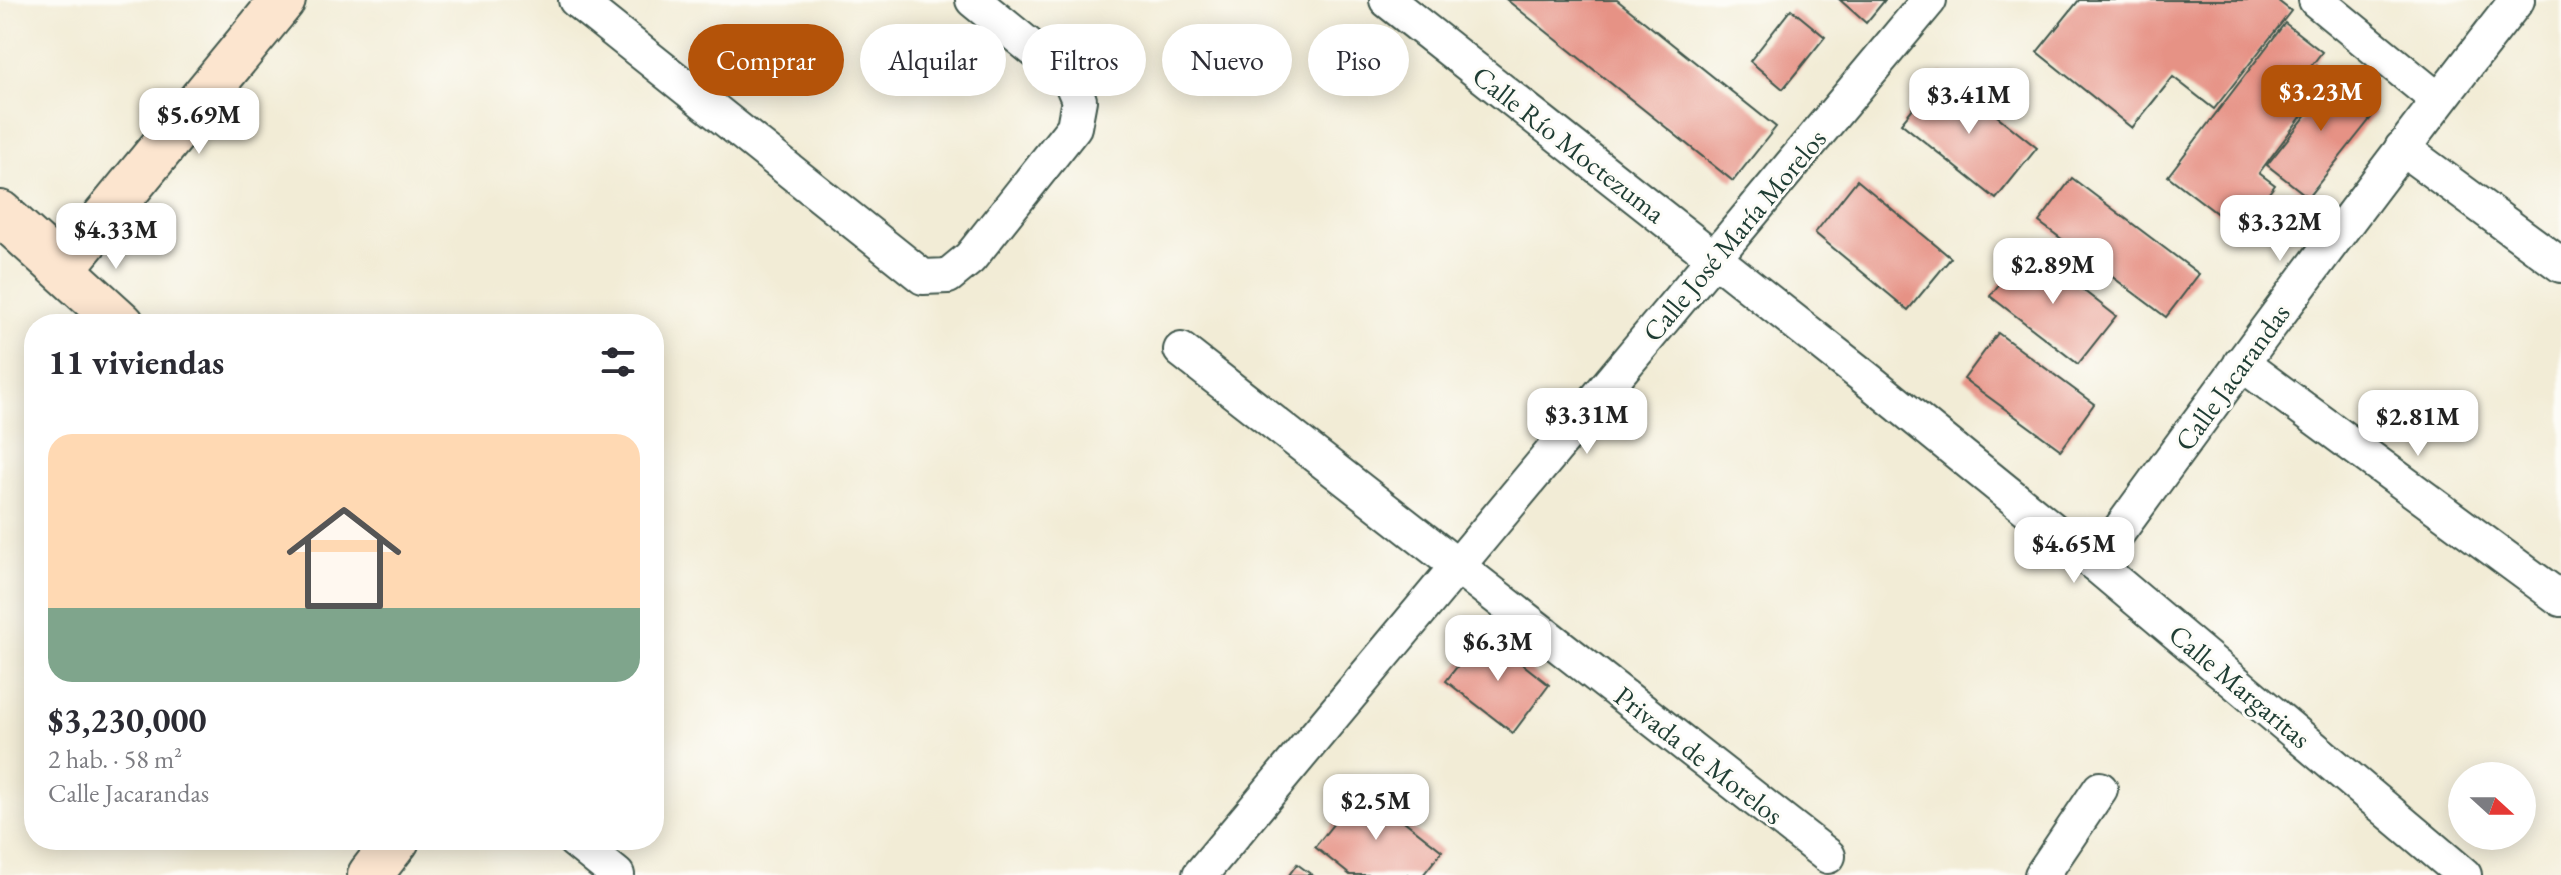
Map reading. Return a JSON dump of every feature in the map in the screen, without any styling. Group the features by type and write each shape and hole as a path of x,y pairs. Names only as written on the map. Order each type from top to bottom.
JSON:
{"main road":[{"path":"63,268 283,0"},
{"path":"7,232 63,268 111,314"},
{"path":"370,875 389,850"}],"street":[{"path":"576,0 923,277 948,276 970,258 1074,127 1079,100 1070,79 973,0"},
{"name":"Calle Río Moctezuma","path":"1387,0 1715,258"},
{"name":"Calle José María Morelos","path":"1200,875 1929,0"},
{"path":"2316,0 2438,100"},
{"name":"Calle Jacarandas","path":"2095,564 2241,363 2517,0"},
{"path":"2402,148 2561,265"},
{"name":"Calle Margaritas","path":"1715,258 2095,564 2464,875"},
{"name":"Privada de Morelos","path":"1181,350 1828,856"},
{"path":"2241,363 2561,599"},
{"path":"2042,875 2100,789"},
{"path":"586,850 617,875"}],"building":[{"path":"1507,0 1617,0 1776,127 1733,181"},
{"path":"1840,0 1885,0 1866,23"},
{"path":"2079,0 2277,0 2291,11 2214,109 2173,77 2132,128 2037,52"},
{"path":"1791,9 1825,37 1783,89 1750,61"},
{"path":"2285,23 2322,52 2292,91 2310,105 2259,173 2275,185 2240,231 2168,176"},
{"path":"2317,66 2375,113 2308,197 2267,165 2316,103 2299,89"},
{"path":"1942,72 2037,148 1996,199 1901,123"},
{"path":"2072,178 2199,274 2166,317 2039,222"},
{"path":"1857,180 1951,258 1908,310 1815,233"},
{"path":"2028,247 2116,316 2078,364 1990,296"},
{"path":"1998,333 2094,404 2061,450 1964,379"},
{"path":"1483,633 1549,685 1513,733 1446,681"},
{"path":"1362,788 1442,851 1423,875 1350,875 1315,847"},
{"path":"1297,864 1312,875 1289,875"}]}
